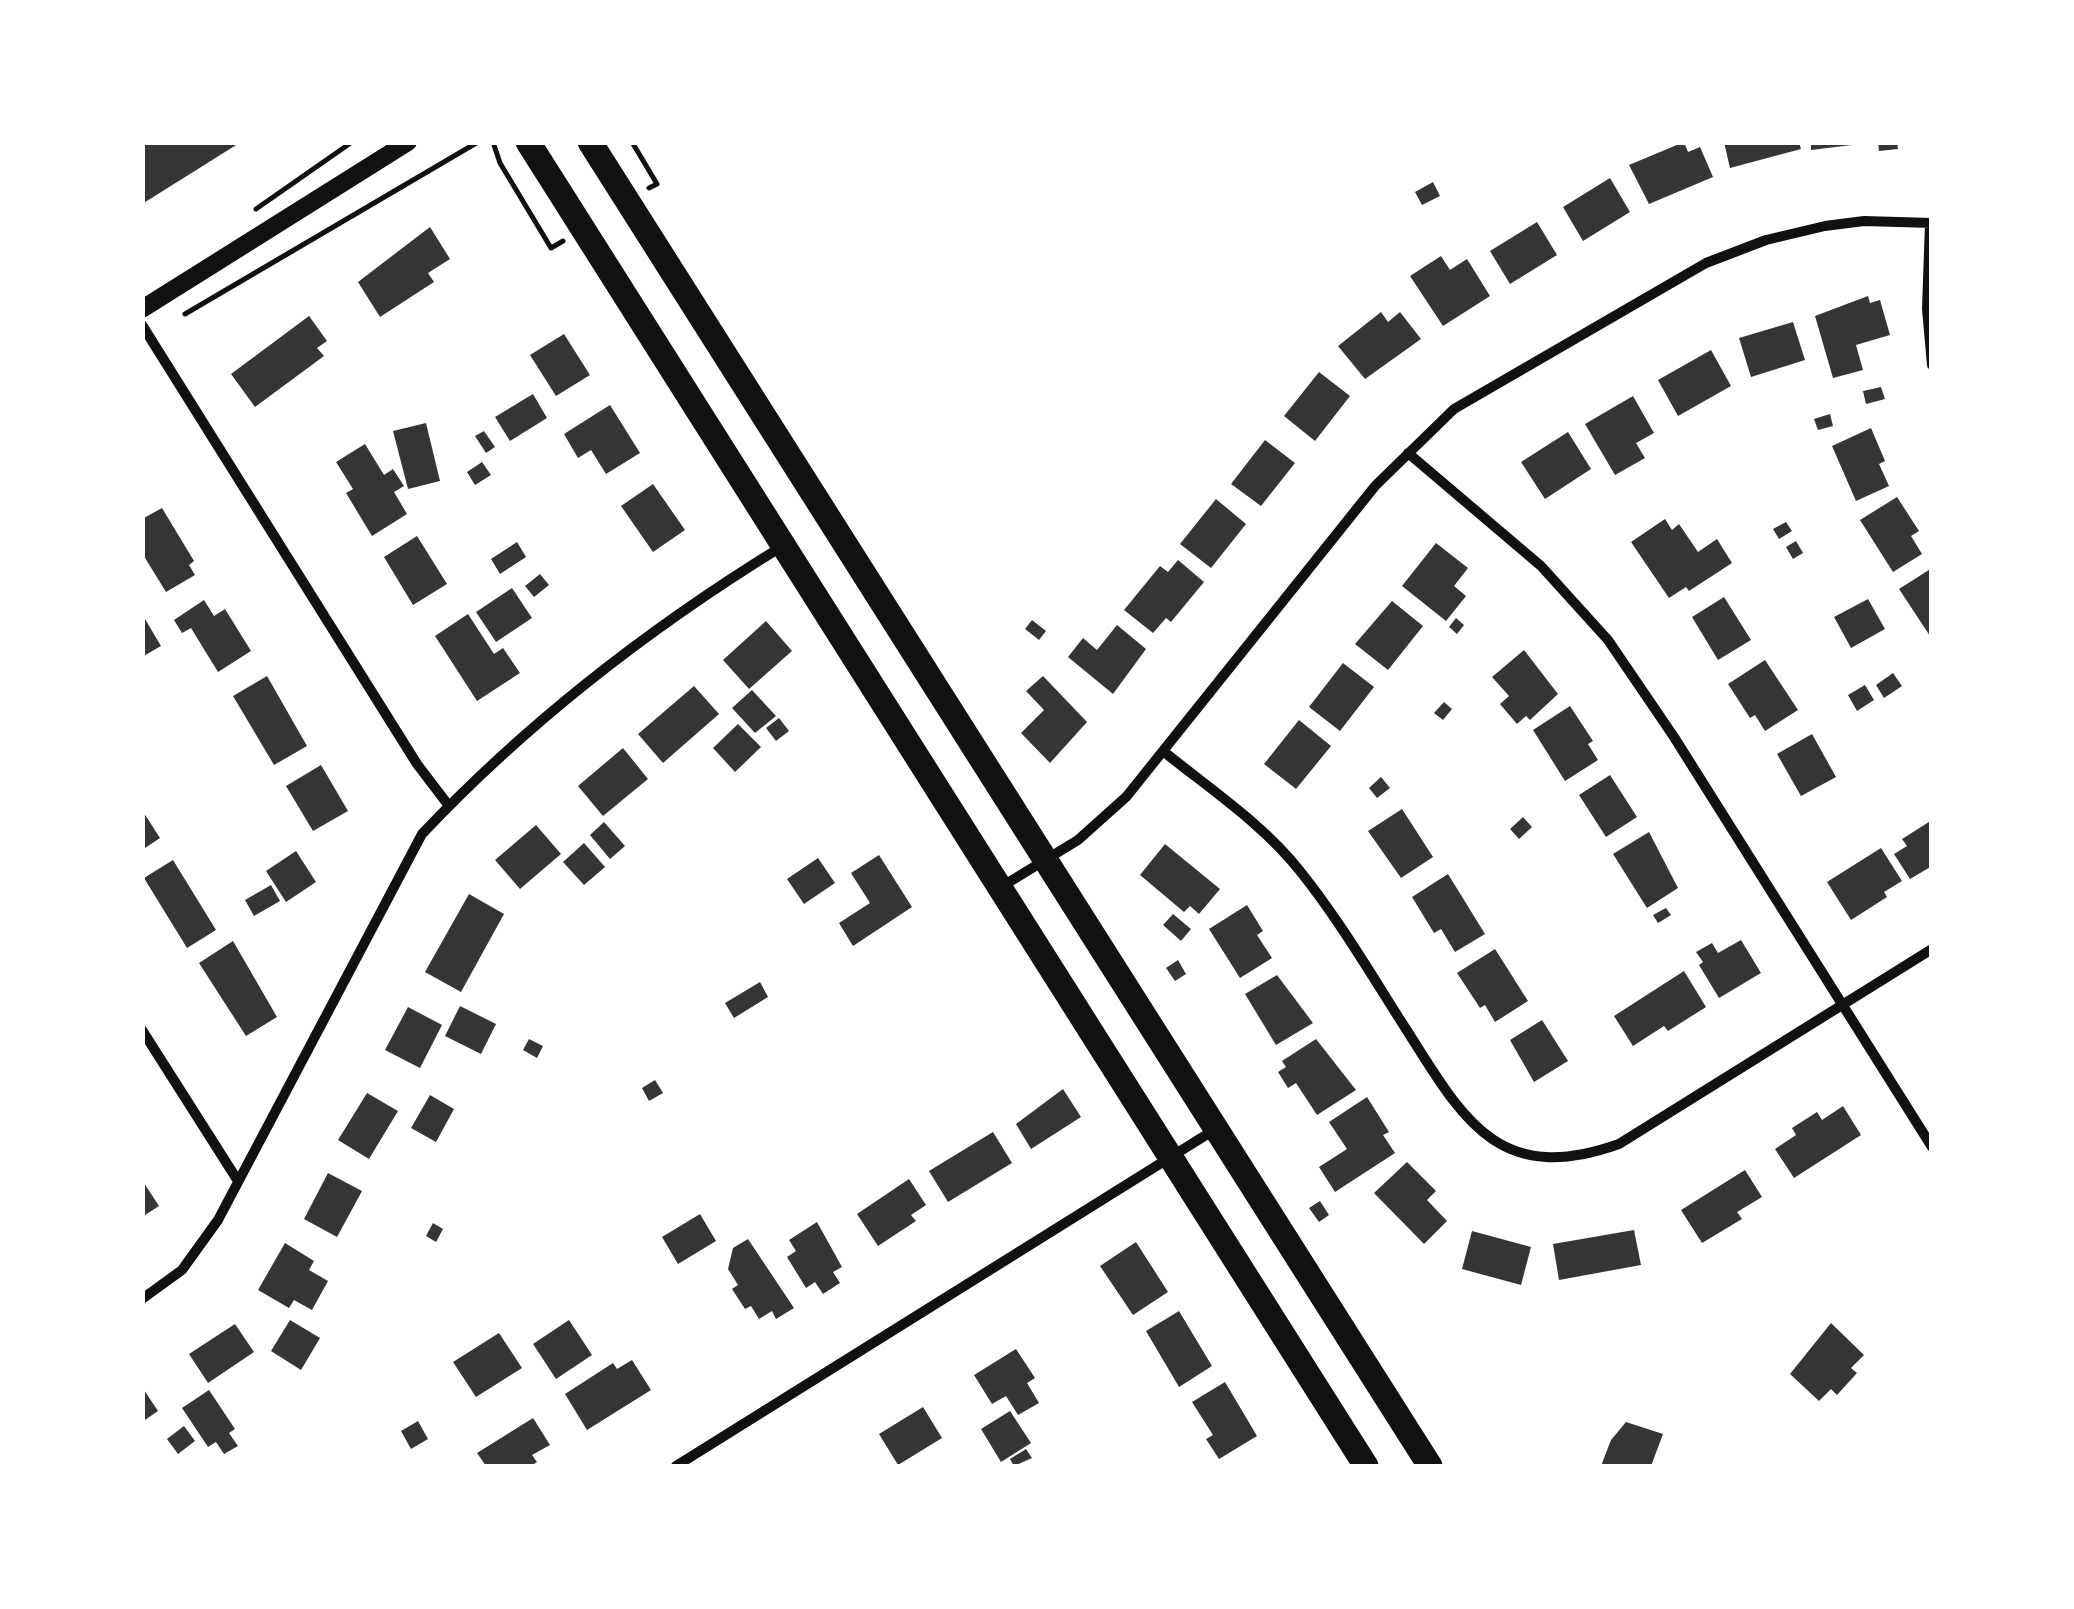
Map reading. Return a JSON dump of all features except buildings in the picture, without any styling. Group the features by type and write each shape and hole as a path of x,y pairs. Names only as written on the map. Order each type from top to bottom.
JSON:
{"main road":[{"path":"528,142 1366,1466"},
{"path":"590,142 1430,1466"}],"street":[{"path":"142,308 408,142"},
{"path":"1000,888 1101,822 1163,751 1375,486 1463,402 1706,263 1766,240 1824,226 1864,221 1931,223 1926,309 1932,365"},
{"path":"142,325 406,747 449,806"},
{"path":"1408,453 1541,566 1608,640 1932,1148"},
{"path":"142,1300 182,1270 200,1248 422,834 449,806 660,624 783,546"},
{"path":"1163,751 1258,827 1297,866 1459,1112 1477,1130 1527,1154 1562,1158 1588,1155 1626,1140 1932,949"},
{"path":"142,1030 238,1181"},
{"path":"676,1466 1216,1129"}],"path":[{"path":"251,215 259,204 352,142"},
{"path":"185,314 478,142"},
{"path":"493,142 511,182"}]}
